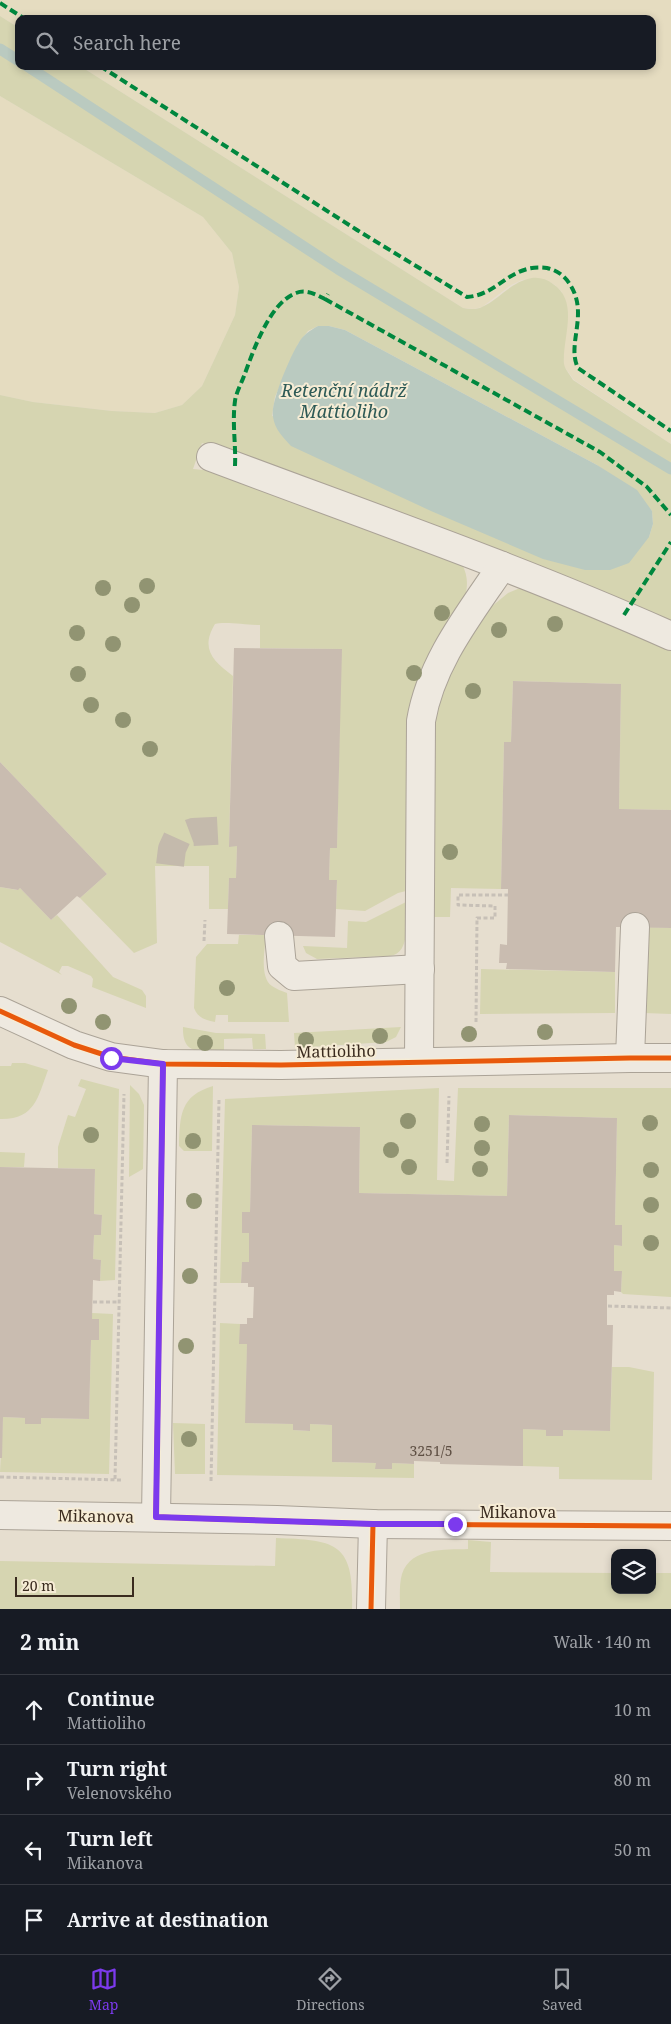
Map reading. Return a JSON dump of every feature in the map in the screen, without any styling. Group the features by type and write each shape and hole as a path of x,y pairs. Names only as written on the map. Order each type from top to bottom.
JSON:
{"street":[{"path":"211,457 502,566 671,636"},
{"path":"419,1062 421,721 425,698 451,641 502,566"},
{"path":"630,1058 635,928"},
{"path":"279,936 282,966 294,976 420,969"},
{"name":"Mattioliho","path":"4,1014 74,1045 111,1058 163,1064 281,1065 671,1058"},
{"path":"156,1517 163,1064"},
{"name":"Mikanova","path":"0,1515 156,1517 373,1524 671,1526"},
{"path":"371,1609 373,1524"}],"path":[{"path":"476,1022 477,918 495,918 495,906 458,905 458,895 508,895"},
{"path":"204,941 205,920"},
{"path":"115,1480 124,1088"},
{"path":"447,1163 449,1093"},
{"path":"211,1481 218,1123"},
{"path":"93,1302 119,1302"},
{"path":"608,1306 671,1308"},
{"path":"0,1477 130,1480"}],"shaded area":[{"path":"0,0 671,0 671,444 574,380 564,366 562,292 555,285 546,280 535,278 522,280 511,285 482,307 474,309 463,308 86,70 656,70 656,15 15,15 15,25 0,16"},
{"path":"0,96 203,217 232,253 239,287 235,315 202,386 182,405 155,413 112,411 33,402 0,395"}],"green space":[{"path":"0,16 15,25 15,70 86,70 463,308 475,309 482,307 524,280 537,278 553,284 566,300 568,321 564,364 573,380 671,444 671,624 640,610 202,443 193,469 213,471 462,564 467,582 466,593 409,729 406,891 398,893 365,911 336,909 337,880 329,880 330,848 337,848 341,649 260,648 260,625 215,624 209,641 211,654 233,676 229,846 237,846 236,878 229,878 228,909 209,909 209,866 155,866 157,943 134,953 80,898 107,874 0,762 0,395 33,402 112,411 155,413 182,405 202,386 235,315 239,287 232,253 203,217 0,96","holes":["318,326 329,326 345,330 597,465 652,511 653,524 649,537 272,416 275,397 298,344 308,331"]},
{"path":"520,588 526,588 671,647 671,810 619,809 621,684 513,681 511,742 504,742 501,889 451,888 450,917 430,917 435,699 479,617 508,593"},
{"path":"0,887 17,890 20,888 51,920 57,915 113,977 142,990 146,996 146,1008 92,987 93,979 91,976 68,966 62,966 59,972 62,975 0,942"},
{"path":"406,902 406,934 402,949 397,954 390,956 317,959 306,953 303,946 347,948 348,921 366,922"},
{"path":"647,927 671,928 671,1014 644,1013"},
{"path":"239,935 266,935 265,976 272,986 287,993 289,1022 228,1022 228,1015 216,1015 215,1022 202,1018 194,1008 196,957 207,944 238,944"},
{"path":"481,969 615,972 615,1013 480,1014"},
{"path":"183,1027 216,1033 265,1034 266,1049 253,1049 252,1038 224,1039 224,1051 195,1050 186,1043"},
{"path":"401,1027 396,1037 386,1042 295,1048 294,1033"},
{"path":"12,1063 25,1063 48,1070 38,1098 28,1111 21,1116 0,1119 0,1066 11,1066"},
{"path":"81,1079 119,1089 115,1280 100,1281 101,1260 93,1259 94,1235 101,1235 102,1215 94,1214 95,1169 58,1168 58,1147 68,1115 75,1117 86,1089 78,1086"},
{"path":"130,1085 139,1094 144,1105 143,1169 129,1177"},
{"path":"213,1086 212,1151 184,1151 179,1146 181,1116 184,1108 194,1095"},
{"path":"439,1088 437,1180 454,1181 458,1088 671,1088 671,1297 623,1294 621,1292 622,1271 614,1271 614,1245 622,1246 622,1226 615,1225 617,1118 509,1115 507,1196 359,1193 360,1127 252,1125 250,1212 242,1212 249,1233 249,1262 242,1263 241,1283 220,1283 225,1099"},
{"path":"0,1152 25,1153 24,1167 0,1167"},
{"path":"92,1313 113,1314 109,1474 0,1472 3,1417 25,1418 25,1424 41,1424 41,1418 89,1419 91,1340 99,1340 99,1320 92,1319"},
{"path":"220,1323 240,1324 240,1343 247,1344 246,1423 293,1424 293,1430 309,1431 310,1424 332,1425 332,1462 376,1463 376,1469 392,1469 392,1463 414,1464 414,1478 217,1475"},
{"path":"612,1367 629,1367 654,1372 652,1480 559,1479 559,1467 523,1466 523,1429 546,1430 546,1436 562,1436 563,1430 610,1431"},
{"path":"173,1423 205,1424 205,1474 175,1474"},
{"path":"276,1538 314,1541 327,1544 338,1550 345,1558 350,1570 352,1609 0,1609 0,1561 275,1566"},
{"path":"468,1540 491,1542 490,1572 611,1573 611,1594 656,1594 656,1573 671,1573 671,1609 400,1609 400,1582 406,1565 421,1554 439,1550 468,1549"}],"water":[{"name":"Retenční nádrž Mattioliho","path":"318,326 329,326 345,330 597,465 637,490 652,511 653,524 649,537 629,563 610,570 585,570 543,559 431,511 291,446 280,433 273,417 277,391 298,344 306,334"}],"building":[{"path":"234,648 342,649 337,848 330,848 329,880 337,880 335,937 227,934 229,878 236,878 237,846 229,847"},
{"path":"513,681 621,684 619,809 671,810 671,928 616,927 615,972 506,969 507,963 499,963 500,944 507,945 508,889 501,889 504,742 511,742"},
{"path":"0,762 107,874 80,898 77,896 51,920 20,888 18,890 0,887"},
{"path":"509,1115 617,1118 615,1225 622,1225 622,1246 614,1245 614,1271 622,1271 621,1292 614,1291 614,1295 607,1295 607,1325 613,1325 610,1431 563,1430 563,1436 546,1436 546,1430 523,1429 523,1466 440,1464 440,1462 414,1461 414,1464 392,1463 392,1469 375,1469 376,1463 332,1462 332,1425 310,1424 310,1431 293,1430 293,1424 245,1423 247,1344 239,1344 240,1324 247,1324 247,1318 253,1318 254,1287 248,1287 248,1283 241,1283 242,1262 249,1262 249,1233 242,1233 242,1212 250,1212 252,1125 360,1127 359,1193 507,1196"},
{"path":"0,1167 95,1169 94,1214 102,1215 101,1235 94,1235 93,1259 101,1260 100,1281 93,1280 92,1319 99,1319 99,1340 91,1340 89,1419 41,1418 41,1424 25,1424 25,1418 3,1417 2,1458 0,1458"}],"waterway":[{"path":"0,49 15,58"},
{"path":"33,70 338,269 671,469"}],"tunnel":[{"path":"170,865 172,849 177,838 193,832 230,830"}],"marked path":[{"path":"0,3 19,15"},
{"path":"106,70 357,230 467,297 488,291 523,270 547,268 560,273 569,283 575,294 578,306 574,349 578,368 671,431"},
{"path":"235,466 234,409 237,392 263,329 270,317 286,298 296,293 307,292 325,299 328,294"},
{"path":"325,299 600,452 647,487 671,515"},
{"path":"624,615 671,542"}],"cycle path":[{"path":"0,1011 74,1045 111,1057 163,1064 281,1065 671,1058"},
{"path":"163,1064 156,1517 373,1524 671,1526"},
{"path":"371,1609 373,1524"}],"route":[{"path":"111,1058 163,1064 156,1517 373,1524 455,1524"}]}
